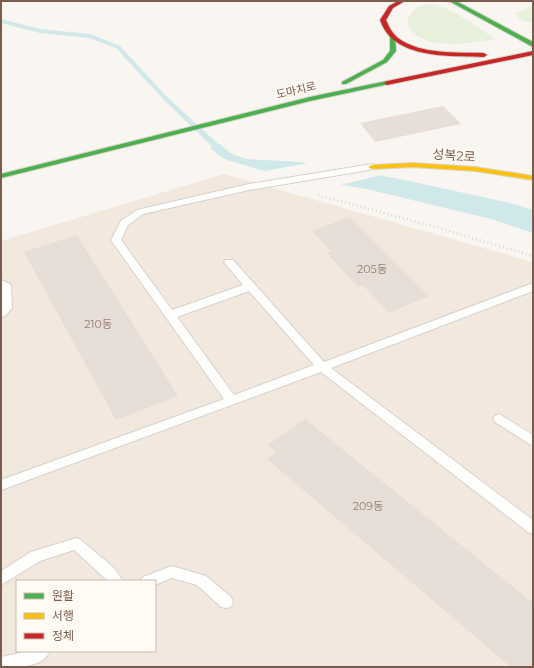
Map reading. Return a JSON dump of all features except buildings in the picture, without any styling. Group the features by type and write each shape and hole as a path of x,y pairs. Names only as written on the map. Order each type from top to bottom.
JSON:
{"main road":[{"path":"402,1 391,7 383,20 385,26 399,42 421,50 513,57"},
{"path":"452,1 533,45"},
{"path":"310,99 371,70 385,61 392,51 392,35"},
{"name":"도마치로","path":"66,159 310,99 533,53"},
{"path":"1,176 66,159"},
{"path":"1,184 66,159"},
{"name":"성복2로","path":"372,167 413,165 475,169 533,178"}],"lane":[{"path":"232,401 116,240 124,224 140,212 249,188 372,167"},
{"path":"229,262 322,367 533,528"},
{"path":"1,283 6,286 8,308 1,313"},
{"path":"170,315 251,286"},
{"path":"1,485 232,401 533,287"},
{"path":"499,419 533,441"},
{"path":"1,579 36,556 76,544 109,572 115,580"},
{"path":"151,580 172,572 201,580 226,602"},
{"path":"1,664 33,658 42,652"}],"path":[{"path":"313,194 424,224 533,256"}],"shaded area":[{"path":"224,174 533,262 533,667 1,667 1,241"}],"green space":[{"path":"431,4 448,9 465,18 496,39 459,44 445,44 431,42 420,37 412,30 407,19 417,7"},
{"path":"533,6 533,23 521,20 515,13"}],"water":[{"path":"220,144 230,153 246,159 301,162 400,179 514,204 533,210 533,233 491,219 371,190 261,170 224,159 210,148"}],"pier":[{"path":"313,162 385,174 336,186 260,172"}],"waterway":[{"path":"1,21 40,31 90,36 118,47 166,99 224,153"}],"traffic: fast":[{"path":"452,1 533,45"},
{"path":"344,83 385,61 393,51 392,35"},
{"path":"1,176 310,99 387,83"}],"traffic: slow":[{"path":"372,167 413,165 475,169 533,178"}],"traffic: jam":[{"path":"402,1 391,7 383,20 388,31 396,39 406,45 432,52 484,55"},
{"path":"387,83 533,53"}]}
